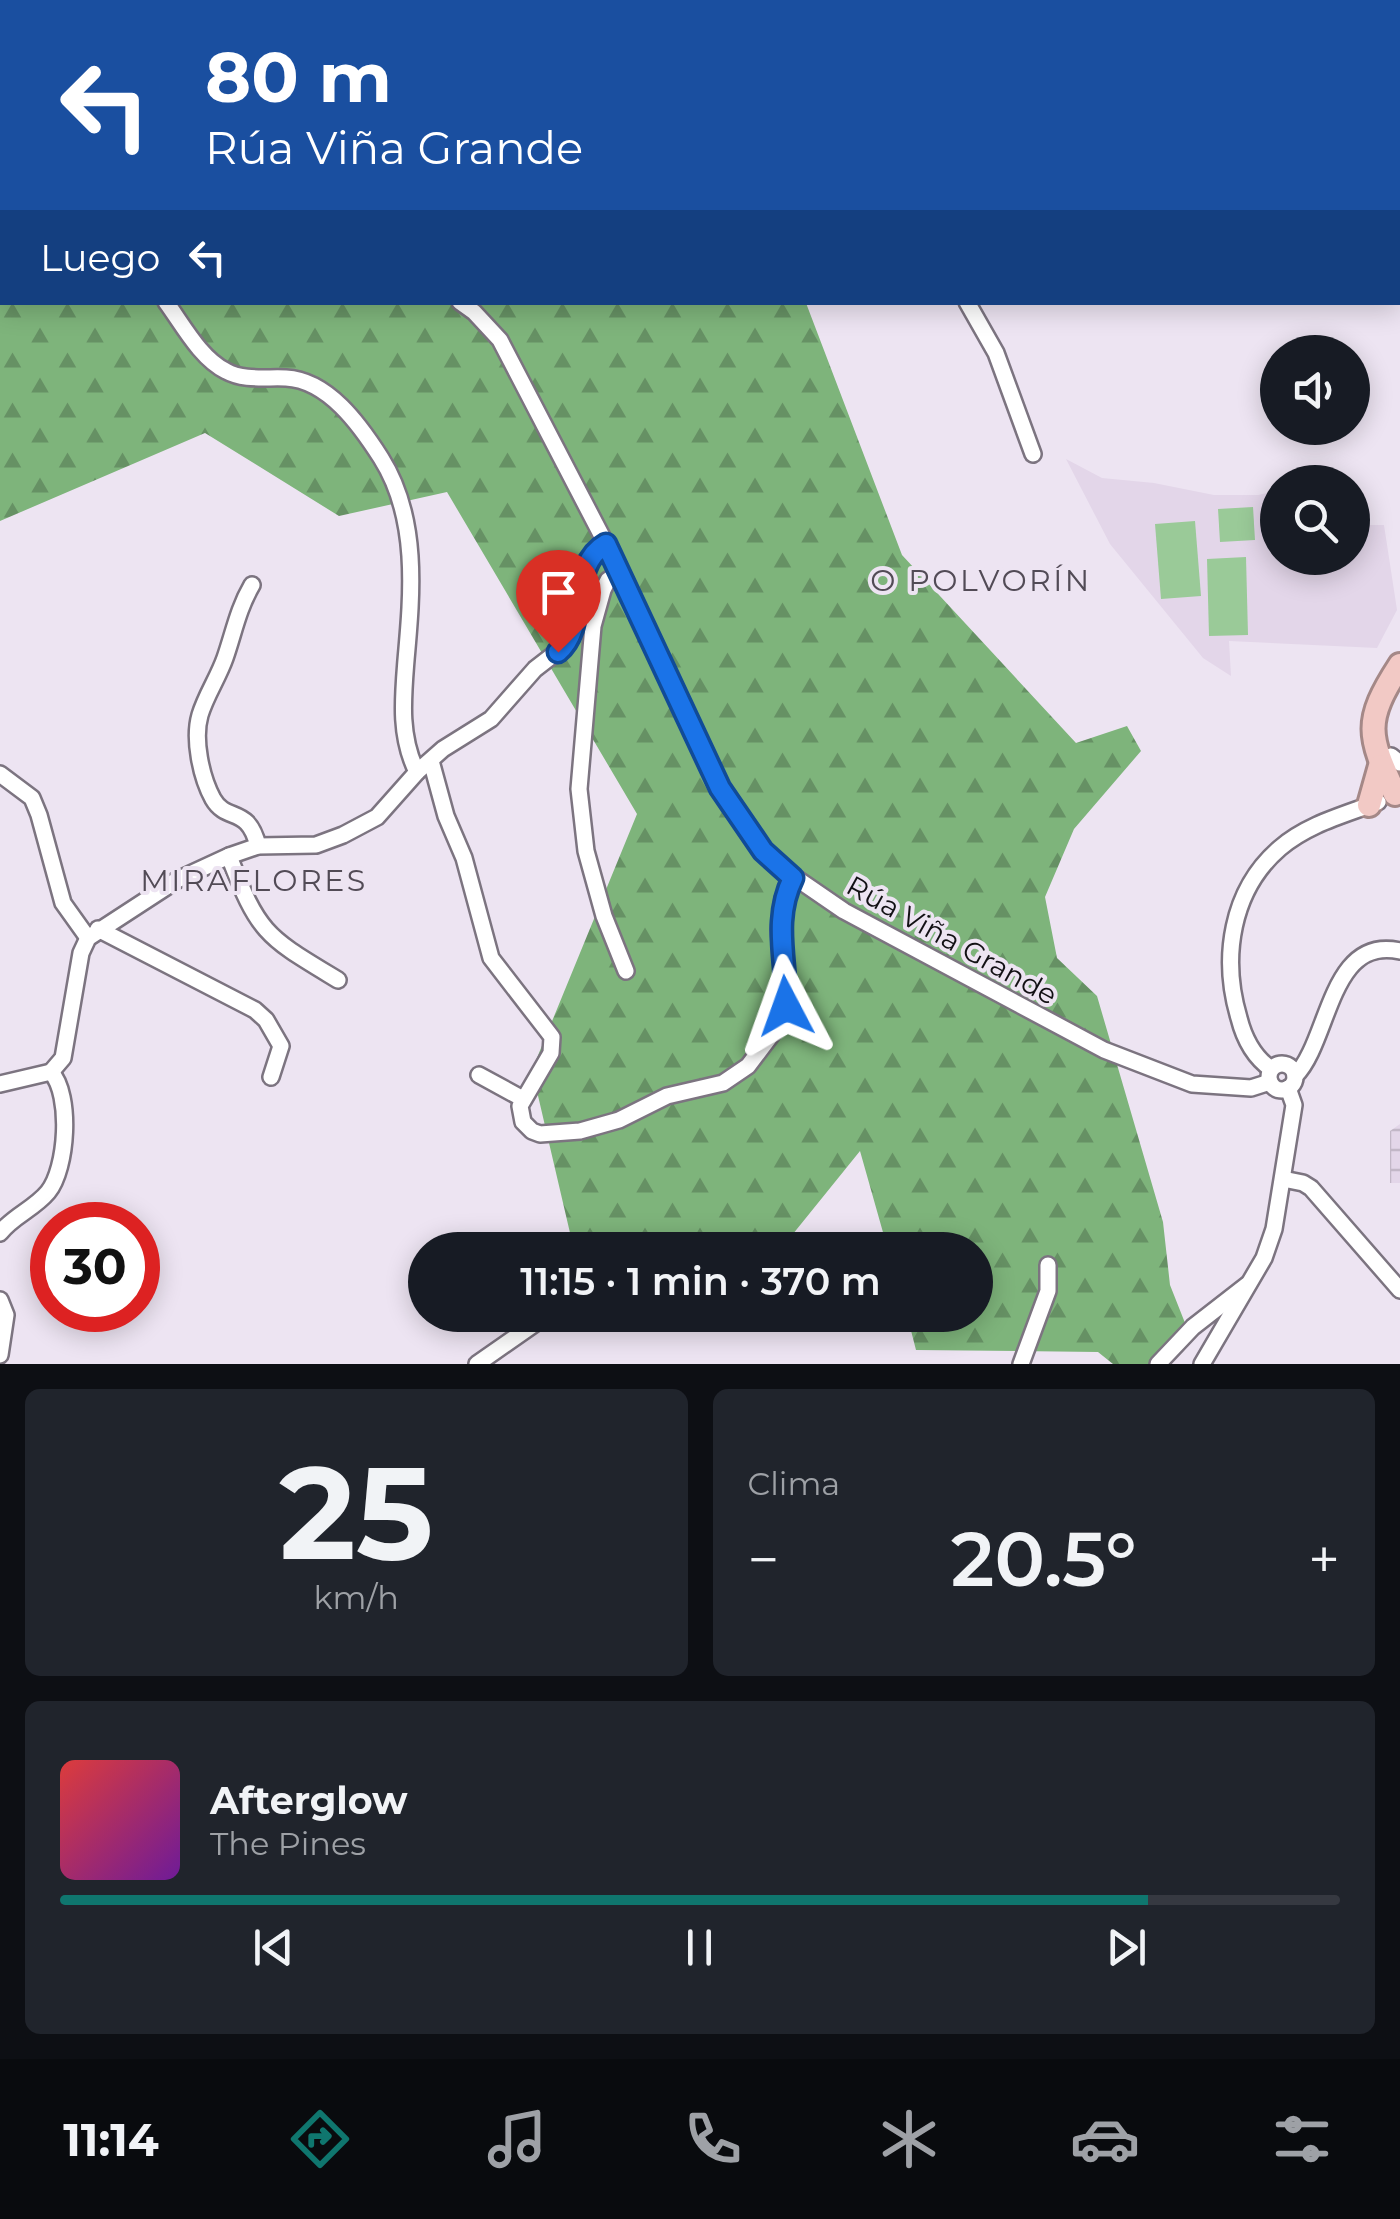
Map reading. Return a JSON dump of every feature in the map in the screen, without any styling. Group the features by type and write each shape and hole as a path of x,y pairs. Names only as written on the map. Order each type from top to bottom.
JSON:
{"highway":[{"path":"1398,789 1372,718 1400,664"},
{"path":"1370,805 1390,762"}],"street":[{"path":"168,305 203,352 223,370 239,376 292,378 320,386 381,458 395,485 412,551 402,717 464,858 491,958 552,1037 551,1052 520,1106 523,1122 532,1131 580,1131 619,1120 667,1096 723,1083 748,1066 779,1024 786,1006 780,930 783,900 793,878"},
{"name":"Rúa Viña Grande","path":"464,305 500,340 606,544 720,788 763,851 793,878 844,910 1018,1006 1161,1075 1222,1088 1250,1088 1282,1076"},
{"path":"969,305 996,353 1033,454"},
{"path":"0,1084 51,1072 63,1058 81,953 93,933 177,880 229,856 258,846 316,844 343,836 377,817 424,766 491,719 534,668 566,645 594,552 606,544"},
{"path":"620,573 608,580 602,590 592,626 579,788 584,843 604,916 626,971"},
{"path":"252,585 236,618 198,732 200,758 212,798 220,807 245,818 253,828 258,846"},
{"path":"1390,762 1383,721 1391,698 1400,688"},
{"path":"0,774 32,798 64,903 93,933 255,1010 266,1020 281,1046 272,1077"},
{"path":"1202,1364 1254,1280 1274,1228 1294,1104 1282,1076 1258,1058 1246,1039 1232,993 1230,942 1240,907 1266,862 1291,839 1398,789"},
{"path":"229,856 250,910 261,926 278,944 338,980"},
{"path":"1282,1076 1311,1048 1334,995 1360,956 1372,950 1400,951"},
{"path":"0,1233 10,1220 43,1197 59,1173 64,1106 58,1080 51,1072"},
{"path":"479,1075 523,1099"},
{"path":"1283,1178 1311,1188 1400,1290"},
{"path":"1020,1364 1048,1291 1048,1265"},
{"path":"1158,1364 1193,1328 1254,1280"},
{"path":"0,1300 6,1315 0,1354"},
{"path":"477,1364 523,1332"},
{"path":"1210,1364 1213,1346"}],"shaded area":[{"path":"1066,459 1102,478 1214,495 1260,495 1260,575 1370,575 1370,525 1384,525 1397,610 1377,648 1229,641 1231,676 1203,658 1110,544"},
{"path":"1400,1124 1400,1183 1390,1183 1390,1131"}],"green space":[{"path":"0,305 807,305 902,555 1076,743 1127,726 1141,751 1074,829 1045,897 1057,958 1097,996 1163,1222 1170,1285 1187,1328 1157,1352 1152,1364 1113,1364 1098,1352 916,1350 911,1332 993,1332 993,1232 883,1232 860,1151 795,1232 570,1232 532,1070 637,814 447,492 339,516 205,433 0,521"},
{"path":"1253,507 1255,540 1220,542 1218,509"},
{"path":"1195,521 1201,596 1161,599 1155,524"},
{"path":"1246,557 1248,635 1209,636 1207,559"}],"district":[{"name":"O POLVORÍN","path":"981,581"},
{"name":"MIRAFLORES","path":"254,881"}],"route":[{"path":"558,652 571,637 581,586 594,552 606,544 720,788 763,851 793,878 783,900 780,930 786,1006"}]}
